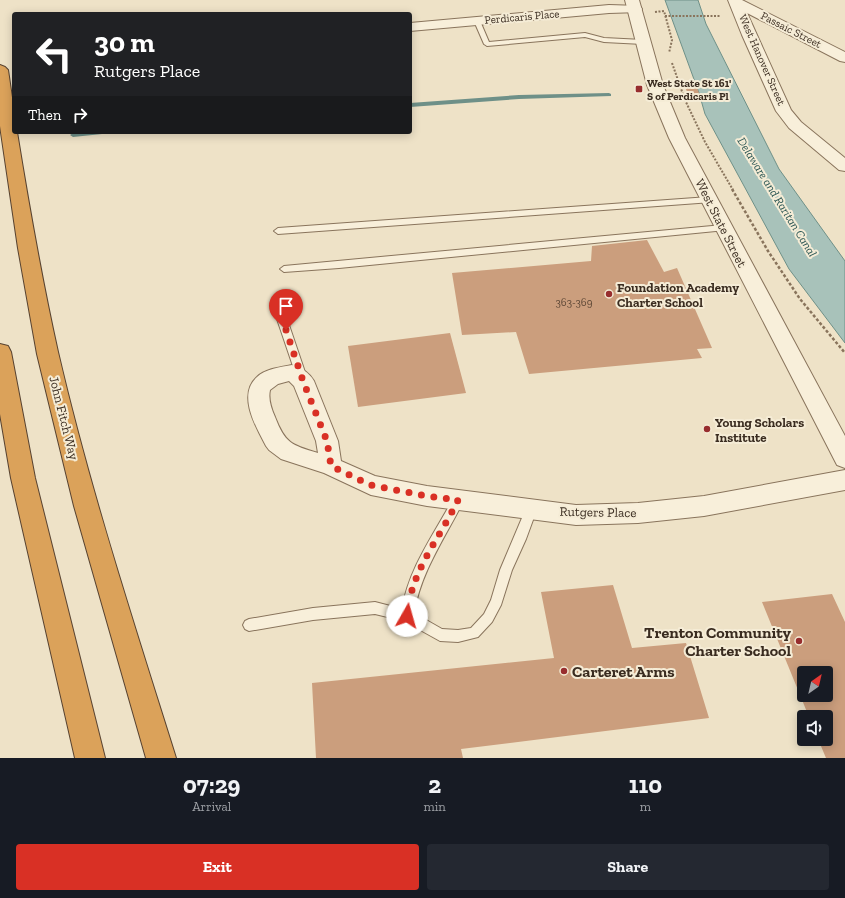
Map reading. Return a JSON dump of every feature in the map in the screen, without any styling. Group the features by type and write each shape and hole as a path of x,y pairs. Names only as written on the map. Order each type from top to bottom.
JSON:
{"highway":[{"name":"John Fitch Way","path":"0,70 22,219 50,360 74,460 118,618 161,758"},
{"path":"0,352 23,478 90,758"}],"street":[{"name":"Passaic Street","path":"736,1 845,58"},
{"name":"West Hanover Street","path":"736,1 749,35 784,111 795,125 845,166"},
{"name":"Perdicaris Place","path":"412,27 609,9 634,4"},
{"name":"West State Street","path":"634,4 655,86 677,138 845,458"},
{"name":"Rutgers Place","path":"303,381 292,373 272,377 263,383 257,393 257,398 276,443 289,453 331,466 370,485 427,496 576,515 638,514 704,506 845,480"},
{"path":"303,381 327,441 331,466"}],"lane":[{"path":"477,21 488,44 585,35 604,40 644,42"},
{"path":"278,231 709,200"},
{"path":"284,269 403,260 576,241 723,228"},
{"path":"282,319 303,381"},
{"path":"407,616 409,599 417,576 429,549 447,522 458,500"},
{"path":"249,625 313,614 375,608 407,616 440,635 458,636 474,633 488,618 497,601 506,570 520,540 531,509"}],"path":[{"path":"655,12 664,11 672,40 669,53"},
{"path":"665,16 726,16"},
{"path":"667,48 685,100 705,142 768,251 800,299 845,353"}],"water":[{"name":"Delaware and Raritan Canal","path":"665,0 698,0 706,24 779,169 845,261 845,343 789,269 705,114 699,93"}],"building":[{"path":"696,85 699,93 696,93 697,95 688,95 685,86"},
{"path":"647,240 664,272 677,268 712,348 697,349 702,358 529,374 516,332 462,335 452,273 591,261 592,246"},
{"path":"450,333 466,393 358,407 348,346"},
{"name":"Carteret Arms","path":"613,585 632,648 686,643 709,718 461,749 463,758 316,758 312,683 554,658 541,592"},
{"path":"832,594 845,622 845,758 826,758 821,746 833,746 833,710 806,710 803,702 833,702 833,666 797,666 797,688 762,602"}],"waterway":[{"path":"412,105 519,97 609,95"},
{"path":"73,135 83,134"}],"place":[{"name":"West State St 161' S of Perdicaris Pl","path":"639,89"},
{"name":"Foundation Academy Charter School","path":"609,294"},
{"name":"Young Scholars Institute","path":"707,429"},
{"name":"Trenton Community Charter School","path":"799,641"},
{"name":"Carteret Arms","path":"564,671"}],"route":[{"path":"286,330 303,381 327,441 331,466 370,485 427,496 458,500 447,522 429,549 414,582 409,599 407,616"}]}
